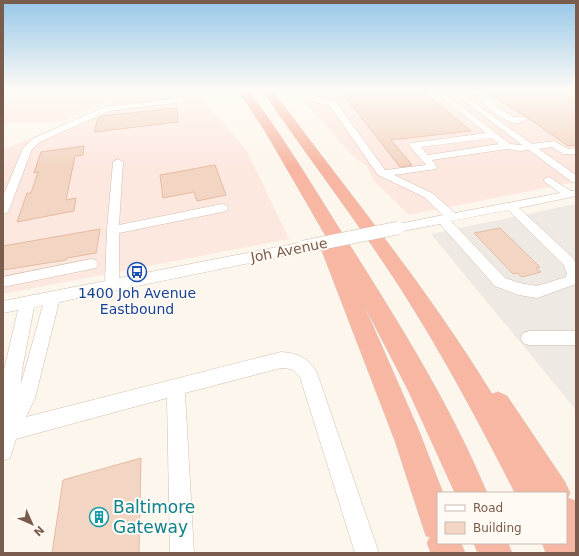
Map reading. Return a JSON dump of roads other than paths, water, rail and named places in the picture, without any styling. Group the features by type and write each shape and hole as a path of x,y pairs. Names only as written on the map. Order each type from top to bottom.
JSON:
{"highway":[{"path":"259,116 302,183 392,334 446,438 470,492"},
{"path":"285,116 408,284 457,360 531,492"},
{"path":"302,183 409,441 437,521"},
{"path":"358,215 416,287 466,357 553,492"},
{"path":"567,515 576,529"},
{"path":"560,544 564,553"}],"street":[{"path":"3,210 28,148 37,140 91,116"},
{"path":"341,116 382,173 439,200 447,218 500,282 519,290 537,292 572,280 574,273 568,261 510,206"},
{"path":"469,116 507,146"},
{"path":"489,116 576,180"},
{"path":"505,116 511,120 523,119"},
{"path":"382,173 432,167 426,158 414,146 493,135"},
{"path":"426,158 507,146 520,148 554,144 566,152 576,151"},
{"path":"112,285 113,230 118,162"},
{"path":"549,180 572,194"},
{"name":"Joh Avenue","path":"3,307 572,194"},
{"path":"113,230 222,208"},
{"path":"3,282 91,264"},
{"path":"8,431 26,398 53,297"},
{"path":"3,451 8,431 13,370 27,302"},
{"path":"529,338 576,338"},
{"path":"8,431 281,360 294,361 305,368 308,373 367,553"},
{"path":"176,387 182,553"}],"place":[{"name":"1400 Joh Avenue Eastbound","path":"137,272"},
{"name":"Baltimore Gateway","path":"99,517"}]}
